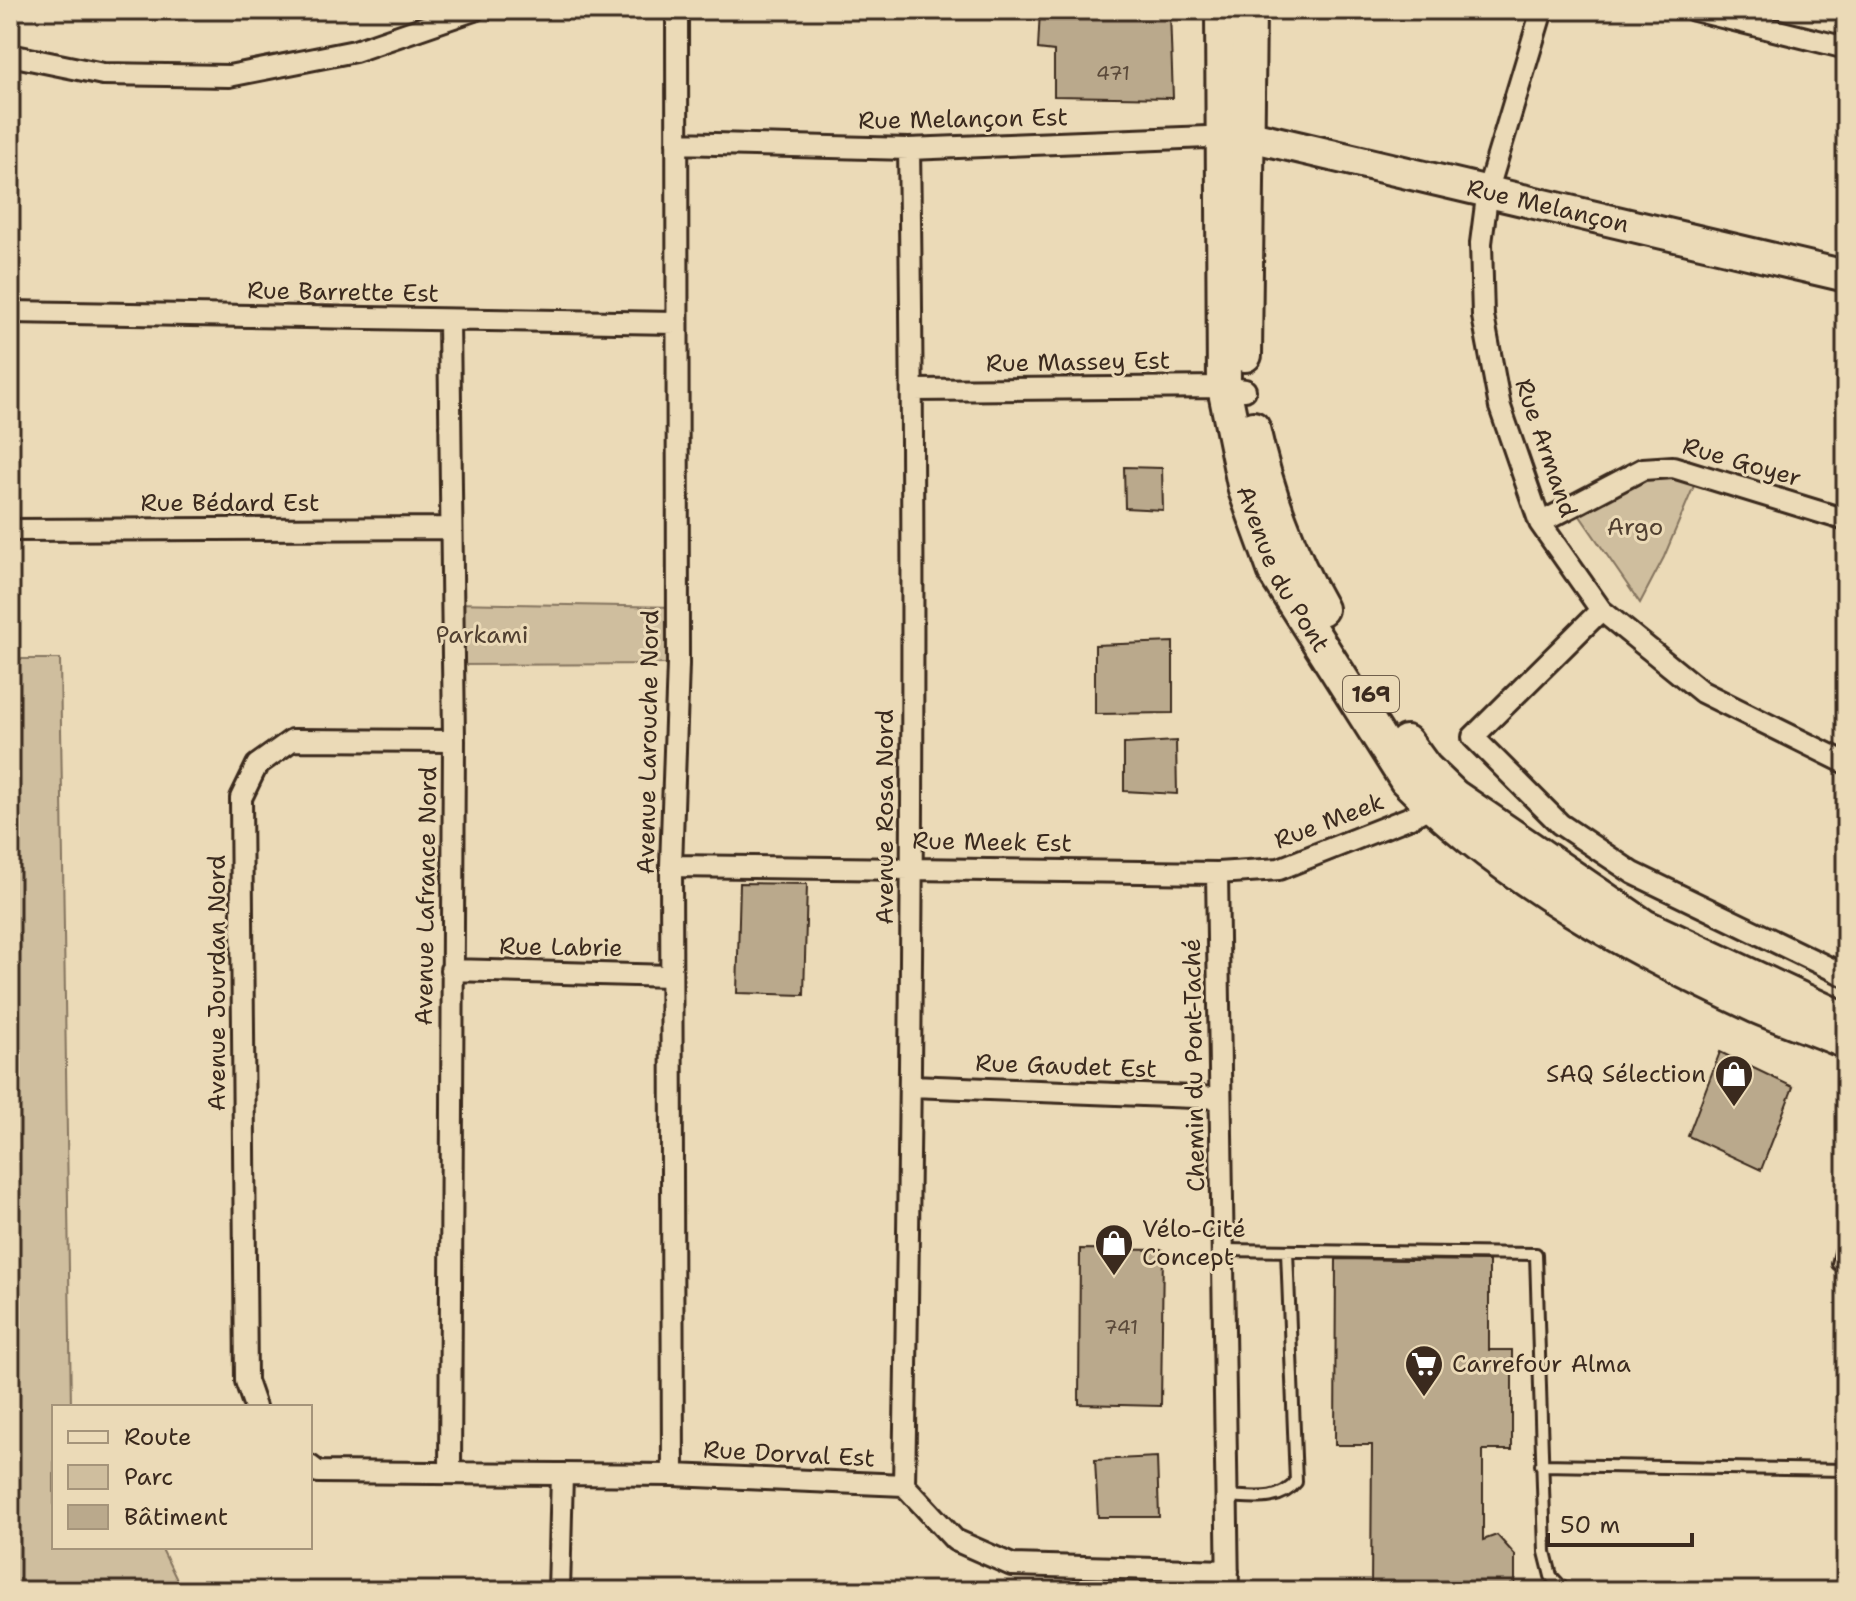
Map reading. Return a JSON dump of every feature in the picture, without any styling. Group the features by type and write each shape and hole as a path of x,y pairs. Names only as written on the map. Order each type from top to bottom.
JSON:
{"main road":[{"name":"Avenue du Pont","path":"1222,10 1237,136"},
{"name":"Avenue du Pont","path":"1249,10 1237,136 1234,388 1303,578 1374,700 1425,768 1442,800 1513,872 1629,943 1756,1006 1846,1042"},
{"name":"Avenue du Pont","path":"1442,800 1644,926 1846,1020"}],"street":[{"path":"10,55 103,74 229,76 355,51 453,13 474,10"},
{"name":"Avenue Larouche Nord","path":"673,1475 671,866 678,664 677,10"},
{"name":"Rue Armand","path":"1542,10 1488,189 1481,243 1483,316 1500,407 1540,523 1601,610 1702,692 1846,763"},
{"path":"1694,10 1846,48"},
{"name":"Rue Melançon Est","path":"677,143 909,149 1237,136"},
{"name":"Rue Melançon","path":"1237,136 1488,189 1846,276"},
{"name":"Avenue Rosa Nord","path":"904,1485 911,1086 913,390 909,149"},
{"name":"Rue Barrette Est","path":"10,312 676,323"},
{"name":"Avenue Lafrance Nord","path":"449,320 454,741 450,1473"},
{"name":"Rue Massey Est","path":"913,390 1234,388"},
{"name":"Rue Goyer","path":"1540,523 1643,469 1673,467 1846,520"},
{"name":"Rue Bédard Est","path":"10,530 450,528"},
{"path":"1601,610 1473,737 1560,824 1633,873 1846,976"},
{"name":"Avenue Jourdan Nord","path":"254,1405 246,1381 241,798 257,765 292,740 454,741"},
{"name":"Rue Meek","path":"1217,873 1279,869 1411,817 1442,800"},
{"name":"Rue Meek Est","path":"671,866 911,866 1217,873"},
{"name":"Chemin du Pont-Taché","path":"1217,873 1228,1581"},
{"name":"Rue Labrie","path":"451,970 671,976"},
{"name":"Rue Gaudet Est","path":"911,1086 1220,1098"},
{"name":"Rue Dorval Est","path":"314,1469 673,1475 904,1485 955,1540 1012,1565 1228,1581"},
{"path":"559,1591 562,1474"}],"lane":[{"path":"1838,1264 1846,1233"},
{"path":"1222,1250 1536,1254 1545,1552 1551,1576 1565,1591"},
{"path":"1227,1496 1274,1497 1288,1492 1296,1482 1287,1251"},
{"path":"1541,1465 1846,1470"}],"green space":[{"name":"Argo","path":"1656,472 1696,481 1664,557 1640,603 1578,513"},
{"name":"Parkami","path":"451,603 678,607 678,664 453,665"},
{"path":"10,659 60,659 71,1405 52,1405 52,1549 162,1549 178,1582 193,1591 10,1591"}],"building":[{"path":"1040,10 1170,12 1173,98 1054,96 1054,51 1038,49"},
{"path":"1124,467 1162,468 1163,510 1125,508"},
{"path":"1173,642 1173,713 1095,714 1095,645"},
{"path":"1176,741 1177,794 1124,791 1124,744"},
{"path":"740,883 807,884 804,995 737,993"},
{"path":"1720,1052 1793,1087 1761,1170 1688,1136"},
{"path":"1080,1249 1163,1250 1161,1406 1079,1404"},
{"name":"Carrefour Alma","path":"1336,1259 1489,1261 1489,1350 1512,1350 1512,1450 1483,1450 1483,1540 1497,1535 1515,1555 1515,1591 1371,1591 1372,1445 1335,1445"},
{"path":"1157,1457 1159,1517 1098,1517 1095,1460"}],"place":[{"name":"SAQ Sélection","path":"1734,1108"},
{"name":"Vélo-Cité Concept","path":"1114,1277"},
{"name":"Carrefour Alma","path":"1424,1398"}]}
